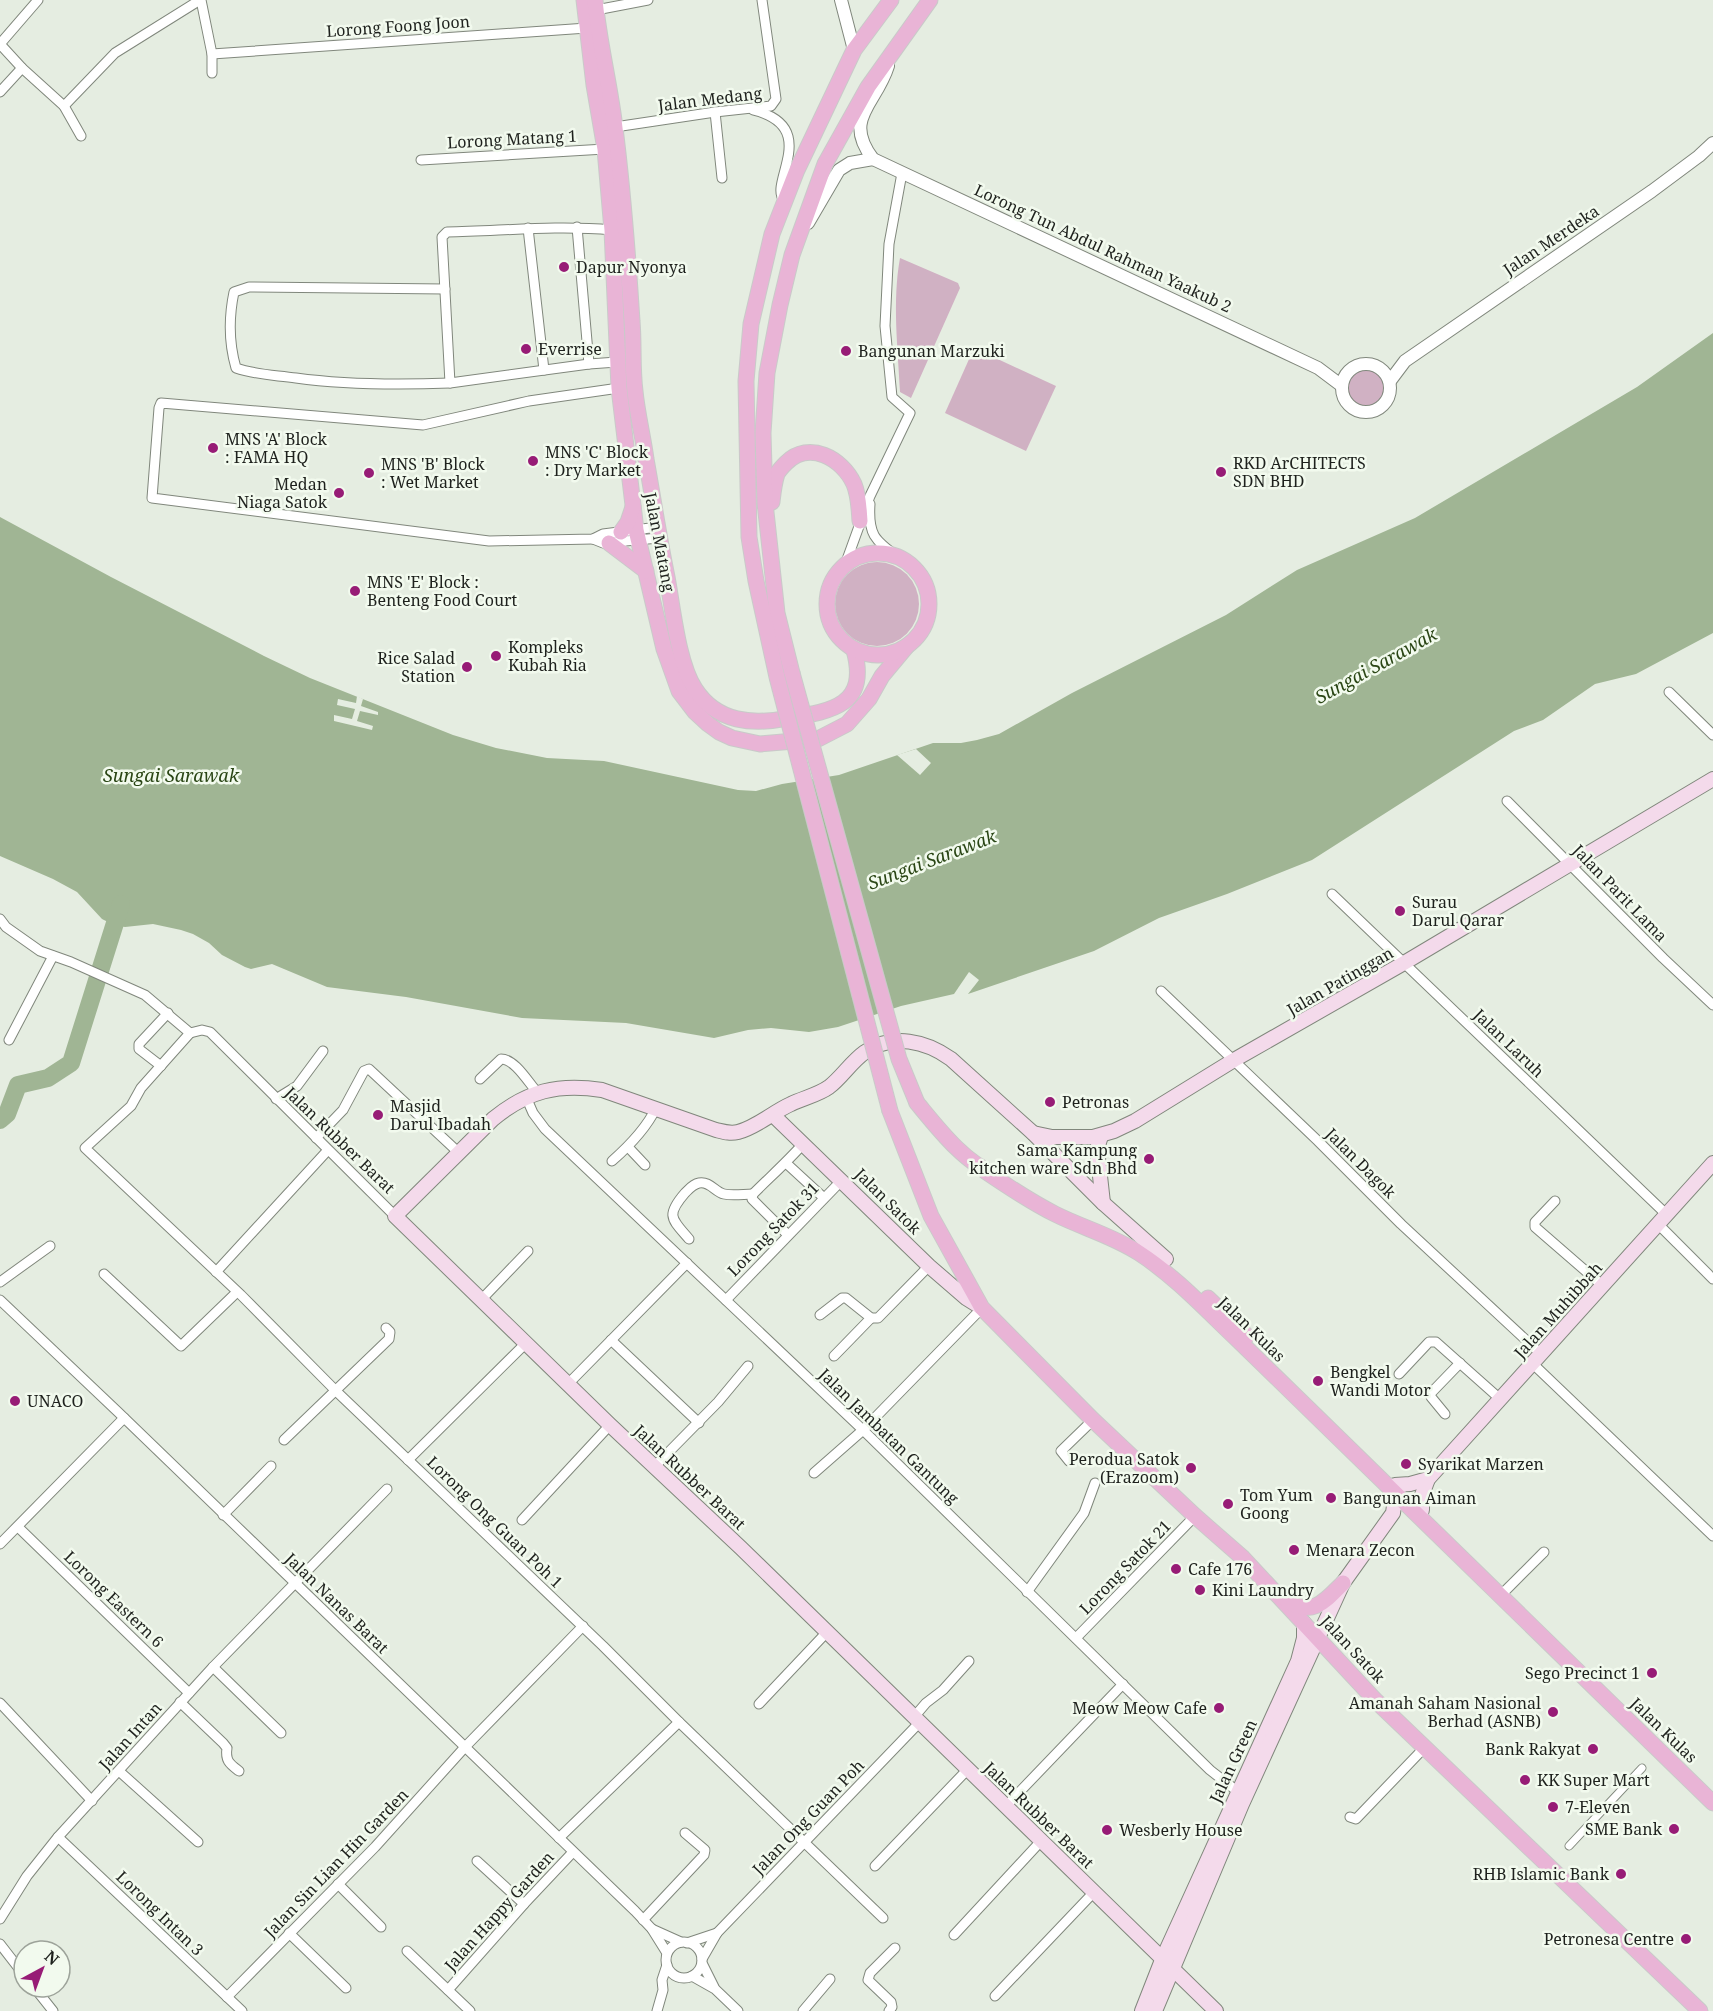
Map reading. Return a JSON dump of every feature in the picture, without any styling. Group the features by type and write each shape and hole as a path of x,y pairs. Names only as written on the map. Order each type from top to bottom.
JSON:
{"main road":[{"name":"Jalan Satok","path":"891,0 854,50 784,200 772,234 751,324 746,381 749,537 777,677 890,1111 931,1216 982,1308"},
{"path":"769,538 765,503 763,434 767,373 780,305 799,234 825,164 862,96 930,0"},
{"name":"Jalan Matang","path":"591,3 587,28 605,149 612,230 619,388 633,505 628,522 646,571 664,649 679,691 695,712 708,724 732,738 760,744 818,739 848,724 869,699 882,676 907,646"},
{"name":"Jalan Matang","path":"591,3 615,127 632,322 635,391 684,664 694,689 723,715 739,721 768,722 822,713 848,701 855,686 857,674 858,664 854,650"},
{"path":"769,538 773,489 778,472 796,454 812,452 837,461 854,485 860,521"},
{"name":"Jalan Kulas","path":"769,538 777,613 792,673 898,1059 917,1103 962,1152 1009,1188 1056,1215 1138,1252 1160,1268 1390,1484 1422,1510 1450,1539 1462,1558"},
{"path":"609,543 646,571"},
{"path":"871,553 888,554 898,558 915,571 926,587 929,606 926,623 915,640 890,654 881,655 863,654 837,637 826,608 829,590 845,565 855,558 871,553"},
{"name":"Jalan Patinggan","path":"1034,1133 1052,1137 1101,1136 1155,1110 1234,1060 1404,963 1713,778"},
{"name":"Jalan Kulas","path":"532,1095 557,1088 584,1087 618,1094 731,1134 742,1131 789,1105 830,1087 866,1052 884,1043 904,1041 936,1048 1034,1133 1103,1203 1241,1330 1462,1558 1713,1803"},
{"path":"395,1216 458,1152 507,1108 532,1095"},
{"name":"Jalan Satok","path":"773,1115 929,1266 966,1298 982,1308 1092,1420 1243,1558 1376,1701 1700,2011"},
{"path":"1101,1136 1097,1149 1103,1203"},
{"name":"Jalan Muhibbah","path":"1422,1510 1422,1495 1428,1479 1713,1163"},
{"name":"Jalan Kulas","path":"985,1171 1011,1180 1042,1197 1103,1224 1166,1259"},
{"name":"Jalan Rubber Barat","path":"395,1216 1095,1891 1216,2011"},
{"path":"1282,1599 1298,1608 1312,1608 1325,1602 1343,1583 1393,1513 1395,1498 1390,1484 1410,1484 1428,1479"},
{"path":"1319,1638 1343,1583"},
{"name":"Jalan Green","path":"1155,2011 1168,1965 1238,1791 1298,1661 1305,1623"},
{"name":"Jalan Green","path":"1142,2011 1168,1965 1319,1638"}],"street":[{"path":"38,0 0,44 22,68 64,106 81,136"},
{"path":"64,106 115,52 200,0 212,54 212,73"},
{"path":"591,3 648,0"},
{"name":"Jalan Medang","path":"615,127 771,106 776,99 762,0"},
{"path":"841,0 854,50"},
{"name":"Lorong Foong Joon","path":"212,54 587,28"},
{"path":"799,234 811,219 839,170 850,163 873,159 863,146 859,129 863,115 886,73 893,51"},
{"path":"0,92 22,68"},
{"path":"745,108 763,113 775,120 788,136 789,151 780,193 784,200"},
{"path":"715,112 722,178"},
{"name":"Jalan Merdeka","path":"1405,361 1665,181 1699,156 1713,142"},
{"name":"Lorong Matang 1","path":"421,160 605,149"},
{"name":"Lorong Tun Abdul Rahman Yaakub 2","path":"873,159 1318,368"},
{"path":"845,565 870,496 910,413 891,397 885,326 889,244 902,173"},
{"path":"577,227 589,364"},
{"path":"450,383 442,237 447,232 577,227 612,230"},
{"path":"528,228 544,370"},
{"path":"445,289 249,287 234,292 231,352 236,368 252,374 383,385 450,383 617,362"},
{"path":"1318,368 1351,369 1365,364 1380,368 1405,361"},
{"path":"1351,369 1342,386 1347,402 1358,411 1374,412 1386,402 1390,395 1390,381 1405,361"},
{"path":"1318,368 1342,386"},
{"path":"1380,368 1390,381"},
{"path":"619,388 529,401 423,425 161,403 152,498 489,541 593,539 609,543 632,534"},
{"path":"870,496 869,522 872,534 878,543 898,558"},
{"path":"593,539 603,534 659,532"},
{"path":"1669,692 1713,735"},
{"name":"Jalan Parit Lama","path":"1507,801 1713,1005"},
{"name":"Jalan Laruh","path":"1332,894 1662,1219 1713,1279"},
{"path":"0,919 6,927 40,951 72,962 145,995 168,1013 190,1033 161,1066 139,1049 139,1044 168,1013"},
{"path":"9,1041 53,956"},
{"name":"Jalan Dagok","path":"1161,991 1401,1224 1713,1536"},
{"name":"Jalan Rubber Barat","path":"190,1033 206,1030 210,1032 395,1216"},
{"path":"276,1099 297,1086 323,1051"},
{"name":"Jalan Jambatan Gantung","path":"480,1079 501,1059 505,1058 511,1062 532,1095 533,1113 545,1129 863,1430 1210,1770 1238,1791"},
{"name":"Lorong Ong Guan Poh 1","path":"161,1066 141,1088 130,1106 85,1148 237,1292 336,1391 583,1626 679,1722 883,1918"},
{"path":"316,1138 338,1117 364,1071 369,1069 458,1152"},
{"path":"612,1161 628,1147 656,1108"},
{"path":"788,1235 752,1199 753,1194 803,1144"},
{"path":"628,1147 645,1165"},
{"path":"216,1272 328,1150"},
{"path":"786,1163 824,1198"},
{"name":"Lorong Satok 31","path":"726,1300 842,1180"},
{"path":"689,1239 673,1220 671,1211 692,1186 701,1182 710,1184 724,1194 753,1194"},
{"path":"1555,1201 1535,1222 1535,1227 1603,1286"},
{"path":"0,1282 50,1246"},
{"path":"481,1300 528,1251"},
{"path":"568,1384 687,1263"},
{"path":"820,1315 842,1298 846,1298 871,1318 878,1318 929,1266"},
{"path":"105,1274 181,1346 237,1292"},
{"name":"Jalan Nanas Barat","path":"0,1300 643,1920 668,1953"},
{"path":"814,1473 863,1430 982,1308"},
{"path":"834,1356 871,1318"},
{"path":"284,1440 389,1339 391,1335 386,1328"},
{"path":"611,1340 699,1423"},
{"path":"1399,1374 1430,1342 1436,1342 1499,1398"},
{"path":"408,1460 526,1343"},
{"path":"1445,1414 1431,1397 1431,1393 1460,1363"},
{"path":"655,1466 699,1423 748,1366"},
{"path":"0,1544 124,1418"},
{"path":"1069,1461 1061,1451 1092,1420"},
{"path":"522,1520 610,1425"},
{"path":"224,1515 270,1466"},
{"path":"1027,1592 1084,1513 1095,1483"},
{"name":"Jalan Intan","path":"0,1919 27,1876 58,1837 213,1666 387,1488"},
{"name":"Lorong Satok 21","path":"1076,1638 1195,1516"},
{"name":"Lorong Eastern 6","path":"18,1527 189,1693"},
{"path":"1500,1596 1544,1552"},
{"name":"Jalan Sin Lian Hin Garden","path":"227,1997 375,1847 465,1747 583,1626"},
{"path":"759,1704 827,1632"},
{"name":"Jalan Ong Guan Poh","path":"702,1961 717,1933 804,1843 917,1719 926,1703 943,1690 969,1661"},
{"path":"213,1666 281,1733"},
{"path":"1006,1806 1123,1684"},
{"path":"180,1702 223,1743 227,1748 228,1763 239,1771"},
{"path":"0,1703 92,1800"},
{"path":"559,1838 679,1722"},
{"path":"1350,1817 1356,1820 1425,1747"},
{"path":"1569,1846 1642,1768"},
{"path":"875,1866 968,1769"},
{"path":"119,1772 198,1842"},
{"path":"643,1920 705,1855 705,1850 685,1833"},
{"name":"Lorong Intan 3","path":"58,1837 242,2011"},
{"path":"954,1935 1042,1840"},
{"name":"Jalan Happy Garden","path":"448,1990 573,1852"},
{"path":"477,1861 524,1904"},
{"path":"338,1884 381,1927"},
{"path":"995,1996 1095,1891"},
{"name":"Jalan Nanas Barat","path":"652,1929 684,1942"},
{"path":"289,1933 346,1988"},
{"name":"Jalan Ong Guan Poh","path":"684,1942 717,1933"},
{"path":"657,2011 663,1990 662,1980 668,1953 670,1948 684,1942 698,1949 715,1989"},
{"path":"0,1944 12,1960"},
{"path":"889,2011 892,2007 891,2002 868,1980 870,1973 896,1948"},
{"name":"Jalan Happy Garden","path":"407,1951 470,2011"},
{"path":"667,1965 673,1974 686,1978 697,1972 702,1961"},
{"path":"692,1976 715,1989 738,2011"},
{"path":"663,1990 678,1977"},
{"path":"803,2011 830,1979"},
{"path":"44,1999 53,2011"}],"shaded area":[{"path":"900,258 958,283 960,288 911,398 900,392 896,308"},
{"path":"974,348 1056,386 1026,451 945,413"},
{"path":"1366,367 1381,373 1387,388 1381,403 1366,409 1351,403 1345,388 1351,373"},
{"path":"877,562 900,569 912,581 919,604 912,627 900,639 877,646 854,639 842,627 835,604 842,581 854,569"}],"water":[{"name":"Sungai Sarawak","path":"1713,333 1713,633 1636,674 1595,684 1543,720 1514,731 1312,860 1159,918 1094,951 968,994 954,994 901,1006 838,1027 809,1032 771,1028 748,1030 714,1038 626,1023 522,1018 406,997 327,987 272,964 251,969 222,955 209,943 193,934 181,930 153,924 125,927 114,925 102,919 77,892 0,856 0,517 264,656 310,678 453,735 496,748 547,758 604,761 738,790 756,791 782,784 839,775 933,743 961,743 999,734 1072,693 1226,615 1297,570 1415,518 1637,387"}],"pier":[{"path":"357,696 363,699 361,706 378,712 378,715 360,711 357,721 373,726 372,730 334,721 334,715 352,719 355,709 337,705 338,699 356,703"},
{"path":"916,749 931,763 920,775 897,755"},
{"path":"969,972 979,980 968,994 954,994"}],"waterway":[{"path":"0,1120 7,1114 18,1085 48,1078 71,1063 121,904"}],"place":[{"name":"Dapur Nyonya","path":"564,267"},
{"name":"Everrise","path":"526,349"},
{"name":"Bangunan Marzuki","path":"846,351"},
{"name":"MNS 'A' Block : FAMA HQ","path":"213,448"},
{"name":"MNS 'C' Block : Dry Market","path":"533,461"},
{"name":"RKD ArCHITECTS SDN BHD","path":"1221,472"},
{"name":"MNS 'B' Block : Wet Market","path":"369,473"},
{"name":"Medan Niaga Satok","path":"339,493"},
{"name":"MNS 'E' Block : Benteng Food Court","path":"355,591"},
{"name":"Kompleks Kubah Ria","path":"496,656"},
{"name":"Rice Salad Station","path":"467,667"},
{"name":"Surau Darul Qarar","path":"1400,911"},
{"name":"Petronas","path":"1050,1102"},
{"name":"Masjid Darul Ibadah","path":"378,1115"},
{"name":"Sama Kampung kitchen ware Sdn Bhd","path":"1149,1159"},
{"name":"Bengkel Wandi Motor","path":"1318,1381"},
{"name":"UNACO","path":"15,1401"},
{"name":"Syarikat Marzen","path":"1406,1464"},
{"name":"Perodua Satok (Erazoom)","path":"1191,1468"},
{"name":"Bangunan Aiman","path":"1331,1498"},
{"name":"Tom Yum Goong","path":"1228,1504"},
{"name":"Menara Zecon","path":"1294,1550"},
{"name":"Cafe 176","path":"1176,1569"},
{"name":"Kini Laundry","path":"1200,1590"},
{"name":"Sego Precinct 1","path":"1652,1673"},
{"name":"Meow Meow Cafe","path":"1219,1708"},
{"name":"Amanah Saham Nasional Berhad (ASNB)","path":"1553,1712"},
{"name":"Bank Rakyat","path":"1593,1749"},
{"name":"KK Super Mart","path":"1525,1780"},
{"name":"7-Eleven","path":"1553,1807"},
{"name":"SME Bank","path":"1674,1829"},
{"name":"Wesberly House","path":"1107,1830"},
{"name":"RHB Islamic Bank","path":"1621,1874"},
{"name":"Petronesa Centre","path":"1686,1939"}]}
